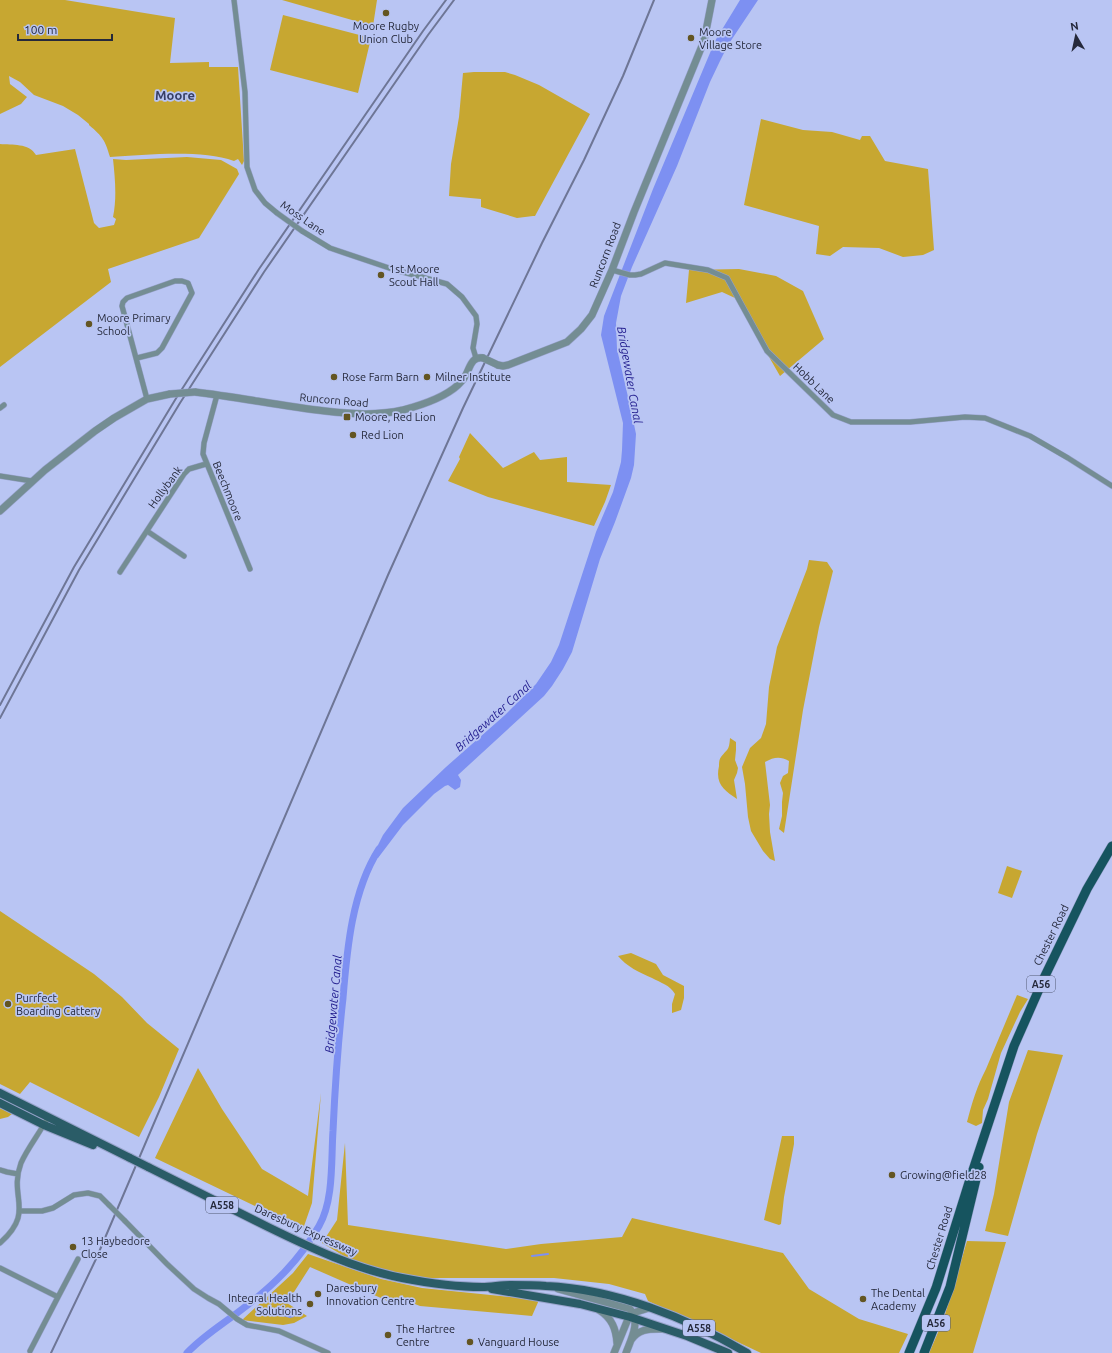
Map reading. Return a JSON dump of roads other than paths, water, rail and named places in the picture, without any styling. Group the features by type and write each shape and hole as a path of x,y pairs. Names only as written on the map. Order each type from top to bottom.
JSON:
{"highway":[{"name":"Chester Road","path":"909,1353 936,1288 1014,1046 1041,984 1087,889 1112,846"},
{"name":"Chester Road","path":"924,1353 950,1287 977,1178 986,1129"}],"main road":[{"name":"Daresbury Expressway","path":"0,1093 28,1107 46,1121"},
{"name":"Daresbury Expressway","path":"0,1103 24,1115 46,1121 130,1158 297,1241 361,1266 402,1278 456,1286 484,1287 509,1285 569,1287 606,1294 622,1298 686,1323 728,1342 747,1353"},
{"name":"Daresbury Expressway","path":"484,1287 580,1304 633,1316 716,1347 728,1353"}],"street":[{"name":"Moss Lane","path":"234,0 245,92 247,167 259,197 277,213 302,231 330,248 392,269 447,284 462,297 476,316 477,324 473,348 479,358"},
{"name":"Runcorn Road","path":"0,510 80,441 114,418 148,399 170,394 195,392 298,408 361,414 389,413 422,405 449,393 464,378 472,362 479,358 503,366 567,342 592,316 614,270 634,212 704,41 712,0"},
{"name":"Hobb Lane","path":"614,270 630,275 641,274 665,262 708,270 727,278 767,351 832,415 851,422 910,422 965,417 985,418 1030,436 1112,486"},
{"path":"137,358 157,353 162,348 192,292 188,283 175,281 127,298 123,302 122,306 148,399"},
{"name":"Beechmoore","path":"217,395 204,443 203,454 250,569"},
{"name":"Hollybank","path":"120,572 184,474 190,469 206,464"},
{"path":"0,476 32,481"},
{"path":"147,531 184,556"},
{"path":"0,1243 13,1230 18,1221 20,1211 18,1174 26,1155 46,1121"},
{"path":"0,1170 18,1174"},
{"path":"20,1211 42,1211 53,1208 74,1195 88,1193 100,1196 167,1264 194,1288 219,1304 237,1319 247,1325 279,1331 328,1353"},
{"path":"30,1351 78,1259"},
{"path":"0,1268 58,1297"},
{"path":"546,1286 578,1296 625,1307 630,1310 635,1326 626,1353"},
{"path":"596,1308 605,1314 613,1324 617,1338 617,1346"},
{"path":"614,1353 633,1316 649,1308"},
{"path":"629,1344 634,1336 643,1330 667,1329"}],"water":[{"path":"740,0 758,0 728,45 710,82 677,166 632,267 621,296 616,323 617,349 636,434 634,465 631,478 600,559 572,652 563,669 544,696 458,775 461,780 460,787 455,790 448,785 434,794 403,825 378,858 373,855 383,835 403,808 446,767 505,715 536,684 551,662 559,645 596,532 613,492 621,462 623,423 601,335 604,316 653,189 715,41"},
{"path":"282,1308 294,1312 294,1317 290,1318 279,1315"}],"waterway":[{"name":"Bridgewater Canal","path":"187,1353 206,1336 253,1301 274,1282 303,1251 324,1216 331,1180 337,1064 349,940 352,921 363,883 370,865 379,849"},
{"path":"532,1256 548,1254"}],"railway":[{"path":"0,705 74,567 175,400 259,269 446,0"},
{"path":"0,718 79,570 180,403 264,272 428,35 454,0"},
{"path":"51,1353 96,1259 388,575 463,408 542,243 584,160 623,76 654,0"}],"place":[{"name":"Moore Rugby Union Club","path":"386,13"},
{"name":"Moore Village Store","path":"691,38"},
{"name":"1st Moore Scout Hall","path":"381,275"},
{"name":"Moore Primary School","path":"89,324"},
{"name":"Rose Farm Barn","path":"334,377"},
{"name":"Milner Institute","path":"427,377"},
{"name":"Moore, Red Lion","path":"347,417"},
{"name":"Red Lion","path":"353,435"},
{"name":"Purrfect Boarding Cattery","path":"8,1004"},
{"name":"Growing@field28","path":"892,1175"},
{"name":"13 Haybedore Close","path":"73,1247"},
{"name":"Daresbury Innovation Centre","path":"318,1294"},
{"name":"The Dental Academy","path":"863,1299"},
{"name":"Integral Health Solutions","path":"310,1304"},
{"name":"The Hartree Centre","path":"388,1335"},
{"name":"Vanguard House","path":"470,1342"}],"district":[{"name":"Moore","path":"175,95"}]}
